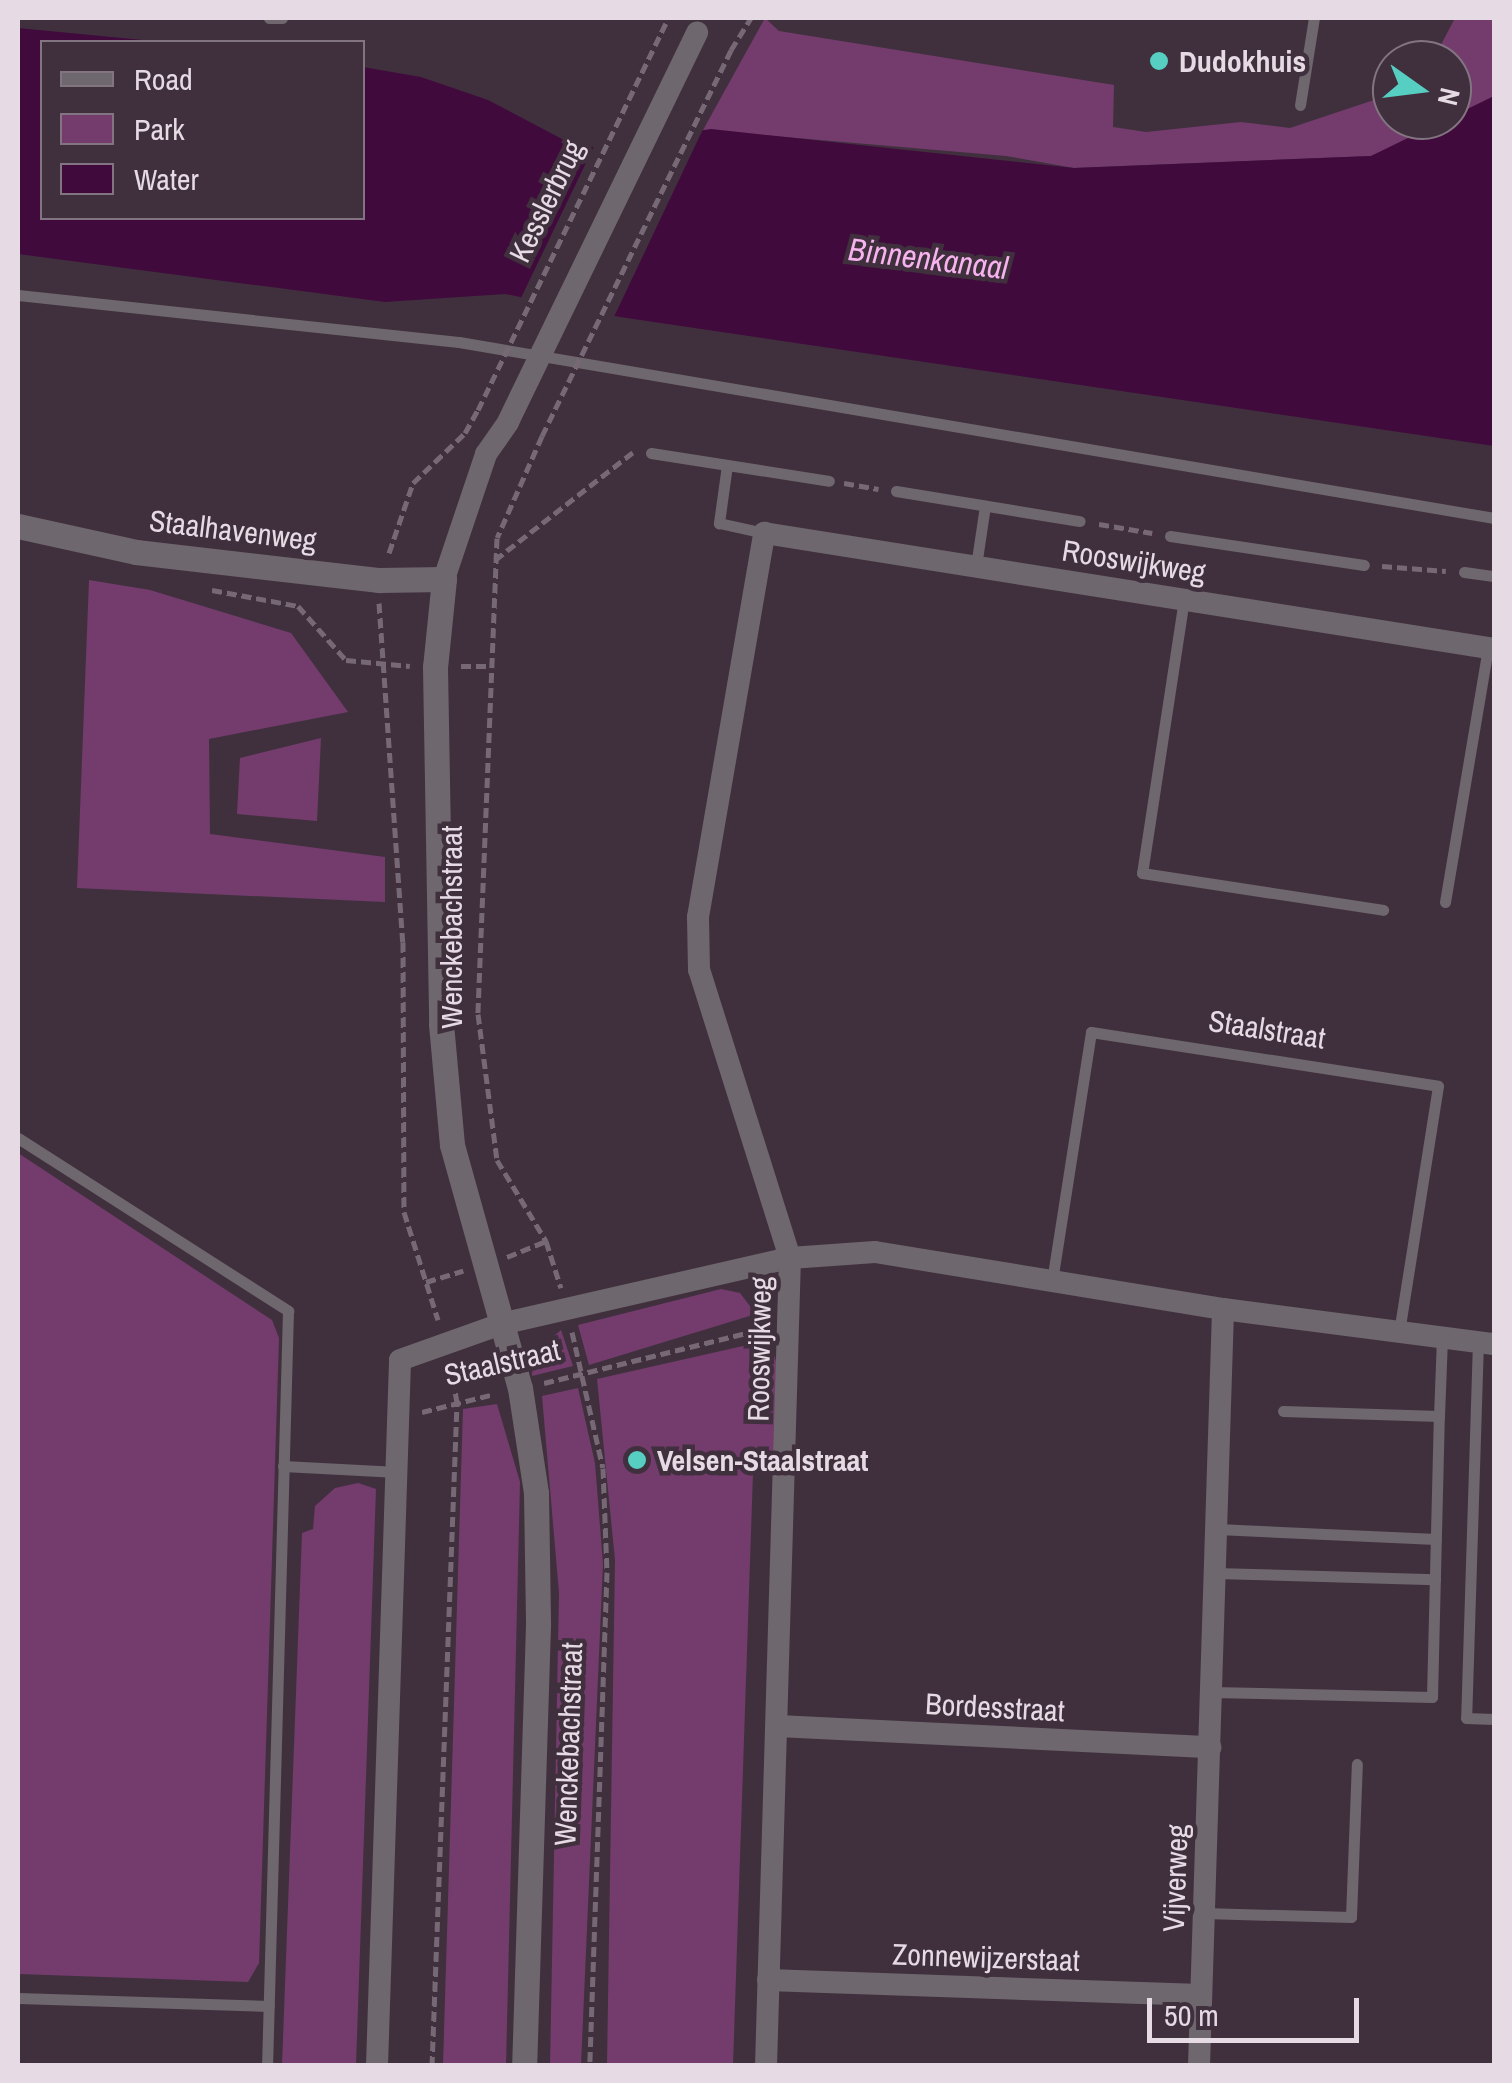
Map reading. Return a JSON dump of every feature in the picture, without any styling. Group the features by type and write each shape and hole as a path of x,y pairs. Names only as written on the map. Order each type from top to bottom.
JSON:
{"street":[{"name":"Kesslerbrug","path":"508,422 700,24"},
{"name":"Wenckebachstraat","path":"508,422 486,454 444,579 436,667 443,1042 452,1145 520,1388 536,1493 538,1625 524,2066"},
{"name":"Staalhavenweg","path":"18,526 136,552 379,580 444,579"},
{"name":"Rooswijkweg","path":"766,2066 792,1321 790,1258 699,970 698,917 764,533 1491,648"},
{"name":"Staalstraat","path":"501,1324 790,1258 875,1252 1223,1309 1486,1343"},
{"name":"Vijverweg","path":"1199,2066 1223,1309"},
{"path":"377,2066 400,1360 501,1324"},
{"name":"Bordesstraat","path":"778,1726 1210,1746"},
{"name":"Zonnewijzerstaat","path":"768,1980 1201,1995"}],"lane":[{"path":"269,18 282,18"},
{"path":"1300,105 1314,18"},
{"path":"18,295 459,342 1494,518"},
{"path":"651,453 828,481"},
{"name":"Rooswijkweg","path":"727,465 718,523 764,533"},
{"path":"896,492 1080,521"},
{"path":"976,566 985,506"},
{"path":"1170,536 1364,565"},
{"path":"1464,572 1494,576"},
{"path":"1184,600 1142,872 1383,910"},
{"path":"1445,902 1491,648"},
{"name":"Staalstraat","path":"1052,1281 1092,1032 1438,1086 1399,1332"},
{"path":"18,1138 288,1310 267,2066"},
{"path":"1211,1692 1432,1698 1442,1337"},
{"name":"Staalstraat","path":"1486,1343 1466,1718 1494,1719"},
{"path":"1284,1412 1440,1416"},
{"path":"283,1466 398,1472"},
{"path":"1216,1530 1436,1539"},
{"path":"1215,1573 1435,1579"},
{"path":"1204,1912 1351,1917 1357,1764"},
{"path":"18,1998 268,2006"}],"path":[{"name":"Kesslerbrug","path":"478,410 668,18"},
{"name":"Wenckebachstraat","path":"590,2066 607,1572 603,1468 567,1308 546,1242 497,1160 478,1014 496,538 542,436 751,18"},
{"name":"Wenckebachstraat","path":"432,2066 457,1404 444,1342 404,1212 403,942 380,666 379,580 414,483 465,433 478,410"},
{"path":"495,560 630,452 651,453"},
{"path":"828,481 896,492"},
{"path":"1080,521 1170,536"},
{"path":"1364,565 1464,572"},
{"name":"Staalhavenweg","path":"205,589 298,606 346,660 380,666"},
{"name":"Staalstraat","path":"400,1418 792,1321"}],"green space":[{"path":"765,18 779,31 1114,85 1113,127 1146,132 1241,122 1290,128 1372,101 1372,140 1407,140 1371,156 1074,168 1006,156 703,130"},
{"path":"1455,18 1494,18 1494,96 1472,109 1472,40 1443,40"},
{"path":"89,580 150,590 291,633 348,712 209,739 210,834 385,857 385,902 77,888"},
{"path":"321,738 317,821 237,814 240,758"},
{"path":"18,1153 272,1320 279,1338 259,1963 248,1982 18,1974"},
{"path":"721,1289 740,1293 756,1314 589,1365 578,1325"},
{"path":"561,1330 573,1366 532,1376 533,1354"},
{"path":"769,1340 779,1370 776,1475 753,1473 733,2065 607,2065 615,1560 597,1379"},
{"path":"578,1388 595,1463 603,1564 581,2065 550,2066 559,1593 542,1396"},
{"path":"497,1404 520,1482 506,2065 443,2065 463,1409"},
{"path":"358,1483 376,1489 356,2065 282,2065 302,1533 313,1529 315,1506 335,1488"}],"water":[{"name":"Binnenkanaal","path":"18,28 143,40 40,40 40,220 365,220 365,67 421,77 488,100 581,149 711,129 1074,168 1371,156 1404,140 1472,140 1472,107 1494,96 1494,446 620,317 505,294 385,302 18,254"}],"pier":[{"path":"705,125 612,321 519,302 596,142"}],"place":[{"name":"Dudokhuis","path":"1159,61"},
{"name":"Velsen-Staalstraat","path":"637,1460"}]}
